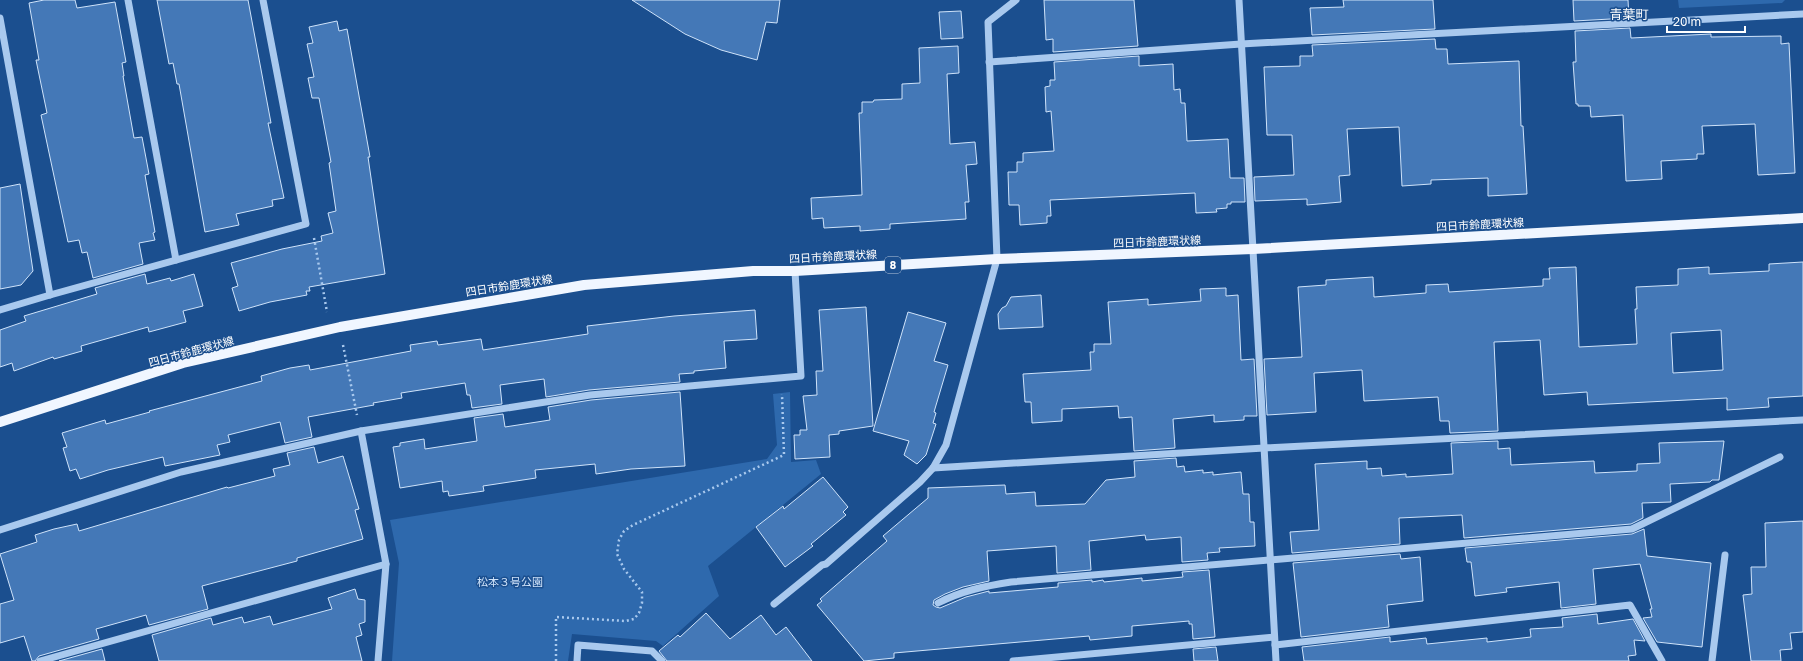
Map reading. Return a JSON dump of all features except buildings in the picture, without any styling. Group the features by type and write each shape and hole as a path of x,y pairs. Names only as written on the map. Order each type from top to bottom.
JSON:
{"main road":[{"name":"四日市鈴鹿環状線","path":"0,422 183,363 335,328 584,285 752,271 795,271 997,259 1253,249 1803,218"}],"street":[{"path":"128,0 176,260"},
{"path":"0,310 306,224 263,0"},
{"path":"774,604 822,565 826,564 920,482 933,468 946,445 997,259 988,22 1016,0"},
{"path":"1239,0 1276,661"},
{"path":"989,62 1241,44 1803,14"},
{"path":"0,18 50,295"},
{"path":"0,530 181,472 361,431 590,395 801,376 795,271"},
{"path":"933,468 1264,448 1803,420"},
{"path":"361,431 386,564 378,661"},
{"path":"938,603 954,595 978,588 1011,582 1632,529 1780,457"},
{"path":"1712,661 1725,555"},
{"path":"40,661 386,564"},
{"path":"1275,645 1630,605 1662,661"},
{"path":"1013,661 1274,636"},
{"path":"576,661 578,645 652,650 662,661"}],"path":[{"path":"306,224 314,236 361,431"},
{"path":"626,621 634,619 639,613 642,603 642,592 624,569 617,554 620,540 624,531 633,525 784,455 781,378"}],"green space":[{"path":"1678,0 1785,0 1782,3 1679,8"},
{"name":"松本３号公園","path":"790,392 791,462 816,460 821,474 708,566 719,596 663,646 656,641 572,634 568,661 392,661 399,563 390,520 767,459 777,445 773,394"}],"district":[{"name":"青葉町","path":"1629,14"}]}
